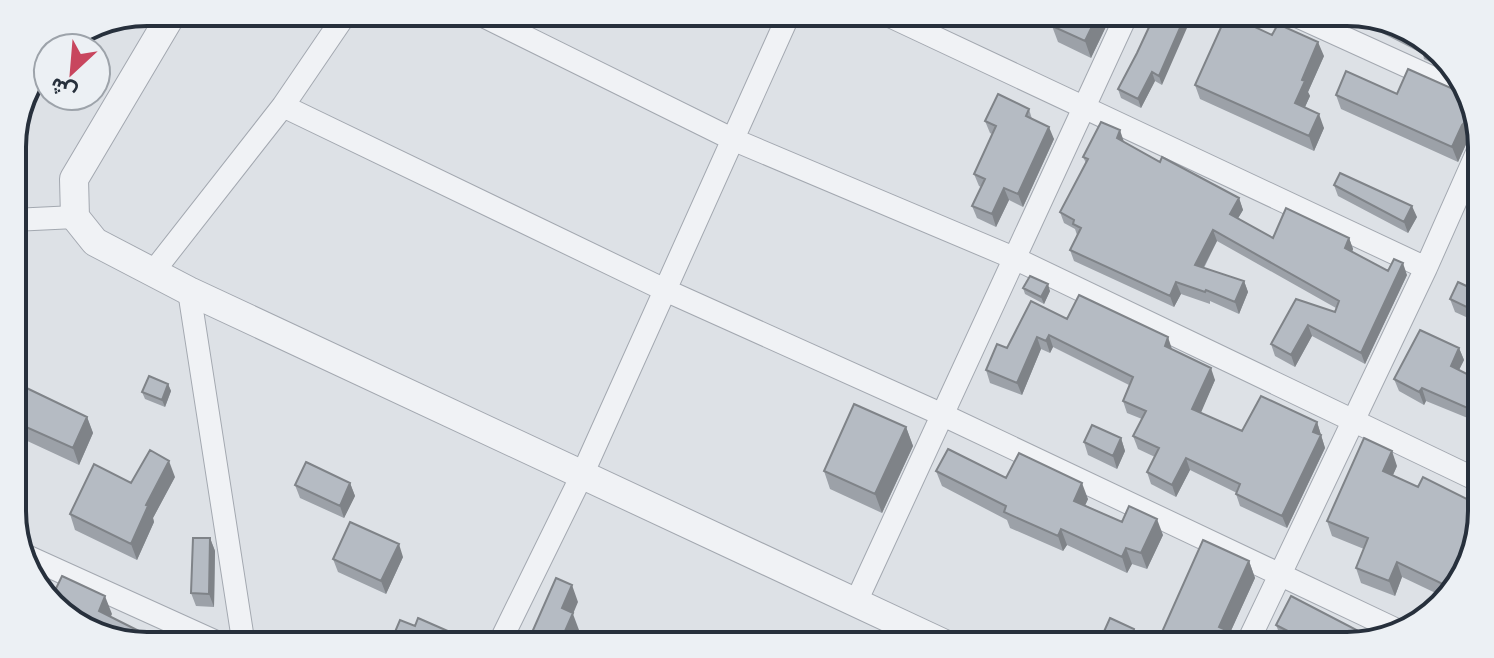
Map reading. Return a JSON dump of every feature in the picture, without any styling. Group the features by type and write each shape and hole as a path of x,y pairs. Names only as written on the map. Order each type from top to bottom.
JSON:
{"street":[{"path":"165,26 74,179 75,217 95,242 189,291 919,632"},
{"path":"153,272 283,106 337,26"},
{"path":"503,26 732,139 1014,258 1468,476"},
{"path":"505,632 582,475 784,26"},
{"path":"912,26 1426,268"},
{"path":"856,602 1122,26"},
{"path":"1319,26 1452,86"},
{"path":"283,106 665,290 943,415 1387,625"},
{"path":"1252,632 1468,173"},
{"path":"26,219 75,217"},
{"path":"189,291 242,632"},
{"path":"37,561 194,632"}],"building":[{"path":"1052,26 1092,26 1085,41"},
{"path":"1150,26 1181,26 1159,76 1152,72 1138,99 1118,89"},
{"path":"1222,26 1253,26 1272,35 1277,26 1282,26 1318,42 1295,103 1319,114 1309,136 1195,85"},
{"path":"1408,69 1453,89 1465,122 1452,147 1336,95 1346,71 1397,94"},
{"path":"998,94 1029,109 1026,116 1049,127 1018,194 1004,188 992,214 972,206 985,179 974,174 996,126 985,121"},
{"path":"1101,122 1120,130 1117,138 1160,162 1162,157 1239,198 1230,214 1273,238 1286,208 1349,238 1345,248 1388,271 1394,259 1403,263 1361,353 1308,325 1291,355 1271,344 1296,299 1335,312 1339,301 1213,230 1195,265 1244,281 1235,302 1176,282 1170,296 1070,250 1081,228 1060,212 1088,159 1083,157"},
{"path":"1340,173 1412,206 1404,222 1334,185"},
{"path":"1030,276 1048,284 1041,297 1023,288"},
{"path":"1458,282 1468,287 1468,308 1450,299"},
{"path":"1079,295 1168,337 1165,346 1211,368 1192,409 1242,431 1261,396 1317,422 1313,432 1321,435 1282,516 1236,494 1240,484 1186,458 1172,485 1147,472 1159,448 1133,436 1146,411 1123,401 1133,377 1049,335 1046,341 1037,337 1017,383 986,370 997,344 1007,348 1031,301 1067,319"},
{"path":"1420,330 1459,348 1451,366 1468,374 1468,408 1422,388 1419,392 1394,379"},
{"path":"149,376 168,384 162,400 142,392"},
{"path":"26,388 87,417 73,448 26,427"},
{"path":"854,404 906,427 875,494 824,471"},
{"path":"1092,425 1121,438 1113,456 1084,442"},
{"path":"1364,438 1392,451 1383,471 1418,487 1423,477 1468,500 1466,534 1459,557 1443,584 1397,562 1389,581 1356,568 1368,538 1327,521"},
{"path":"948,449 1006,478 1019,453 1082,483 1074,501 1122,522 1129,506 1157,519 1141,553 1126,548 1122,557 1061,529 1058,536 1004,512 1006,506 936,471"},
{"path":"150,450 169,461 146,505 131,544 70,514 94,464 131,483"},
{"path":"306,462 350,483 340,506 295,485"},
{"path":"350,522 399,544 381,581 333,559"},
{"path":"193,538 210,538 209,594 191,593"},
{"path":"1203,540 1249,561 1219,627 1227,632 1162,632"},
{"path":"62,576 105,596 99,611 140,631 101,623 73,607 55,590"},
{"path":"556,578 572,585 562,608 573,613 567,632 532,632"},
{"path":"1291,596 1359,631 1290,632 1276,625"},
{"path":"418,618 450,632 395,632 400,620 415,626"},
{"path":"1110,618 1134,629 1133,632 1104,632"}]}
